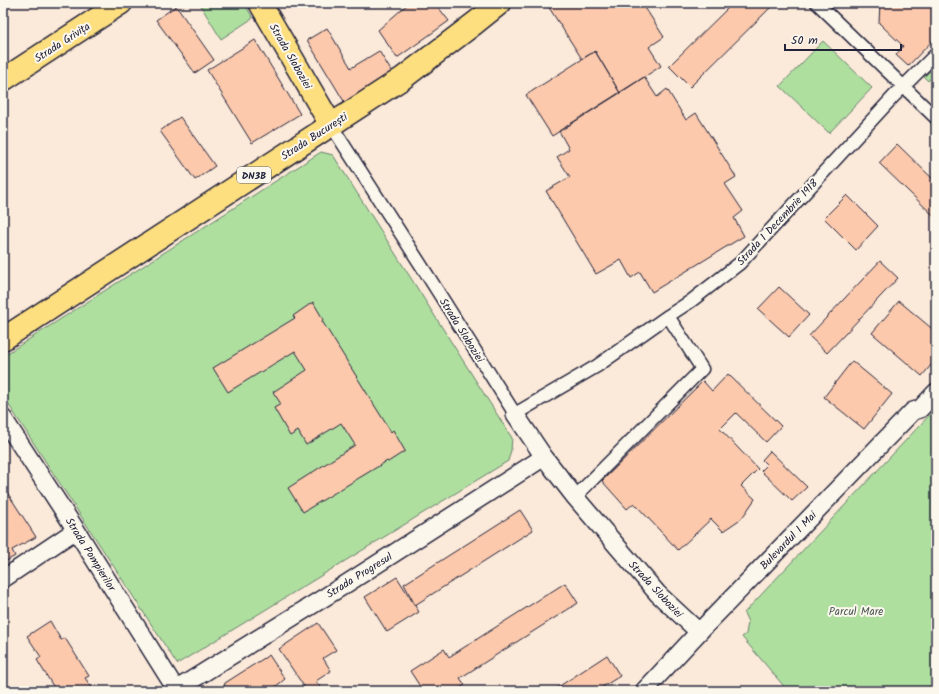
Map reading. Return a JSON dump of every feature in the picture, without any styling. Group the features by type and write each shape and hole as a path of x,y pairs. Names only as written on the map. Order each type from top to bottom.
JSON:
{"main road":[{"name":"Strada Grivița","path":"3,80 122,3"},
{"name":"Strada Sloboziei","path":"260,3 331,125"},
{"name":"Strada București","path":"3,339 402,78 500,3"}],"street":[{"path":"817,3 936,118"},
{"name":"Strada 1 Decembrie 1918","path":"515,414 597,366 691,301 740,263 904,86 936,54"},
{"name":"Strada Sloboziei","path":"331,125 544,457 575,497 658,594 699,632"},
{"path":"575,497 702,369 668,316"},
{"name":"Bulevardul 1 Mai","path":"644,691 912,411 920,409 936,392"},
{"name":"Strada Pompierilor","path":"3,418 76,530 176,691"},
{"name":"Strada Progresul","path":"176,691 544,457"},
{"path":"3,579 76,530"}],"green space":[{"path":"199,3 244,3 253,18 221,39"},
{"path":"823,41 872,88 829,133 780,86"},
{"path":"936,65 936,72 928,81 924,77"},
{"path":"321,152 333,155 512,438 508,461 177,664 3,396 3,356"},
{"name":"Parcul Mare","path":"936,408 936,691 788,691 742,637 746,634 748,622 744,613"}],"building":[{"path":"289,3 299,3 292,8"},
{"path":"409,3 435,3 449,21 397,58 378,30"},
{"path":"552,3 642,3 664,37 649,47 661,66 620,93 595,51 582,59 548,6"},
{"path":"733,3 775,3 690,87 669,66"},
{"path":"880,3 918,3 920,7 923,3 936,3 936,37 908,66 896,55 903,46 879,23"},
{"path":"176,6 214,60 195,73 156,20"},
{"path":"327,28 351,68 379,51 393,74 345,103 307,40"},
{"path":"255,40 300,114 252,143 207,70"},
{"path":"595,51 620,93 552,136 526,95"},
{"path":"644,77 657,97 667,89 686,120 696,113 736,177 725,184 743,211 734,218 744,236 652,292 640,272 631,278 621,260 596,274 546,191 570,177 557,157 569,149 559,131"},
{"path":"180,117 215,166 195,180 160,131"},
{"path":"897,144 936,182 936,218 879,163"},
{"path":"847,195 878,226 856,250 824,218"},
{"path":"880,261 898,278 827,353 809,336"},
{"path":"779,287 809,315 789,337 758,309"},
{"path":"899,301 936,332 936,359 922,376 872,333"},
{"path":"313,302 323,319 322,321 391,432 393,430 405,451 303,512 288,488 355,445 341,423 306,445 298,431 290,436 274,408 281,404 273,392 307,370 295,351 228,392 213,368 295,318 293,316"},
{"path":"852,361 892,394 864,429 824,397"},
{"path":"728,374 781,426 766,442 736,413 720,429 758,469 741,486 755,499 742,518 723,531 711,519 678,550 634,503 627,509 602,481 703,381 712,391"},
{"path":"770,451 807,487 792,501 761,471 767,465 762,460"},
{"path":"3,486 36,537 12,550 15,556 3,563 3,537 8,534 3,526"},
{"path":"520,510 533,530 415,605 404,584"},
{"path":"397,577 419,612 387,632 365,597"},
{"path":"565,583 578,603 460,678 465,685 455,691 423,691 410,671 444,649 449,657"},
{"path":"50,621 61,640 65,638 89,676 85,678 94,691 56,691 37,660 41,657 27,636"},
{"path":"318,623 336,650 323,658 331,671 316,681 322,690 307,691 279,649"},
{"path":"269,655 285,679 270,691 223,691 225,683"},
{"path":"607,655 620,676 596,691 552,691"}]}
